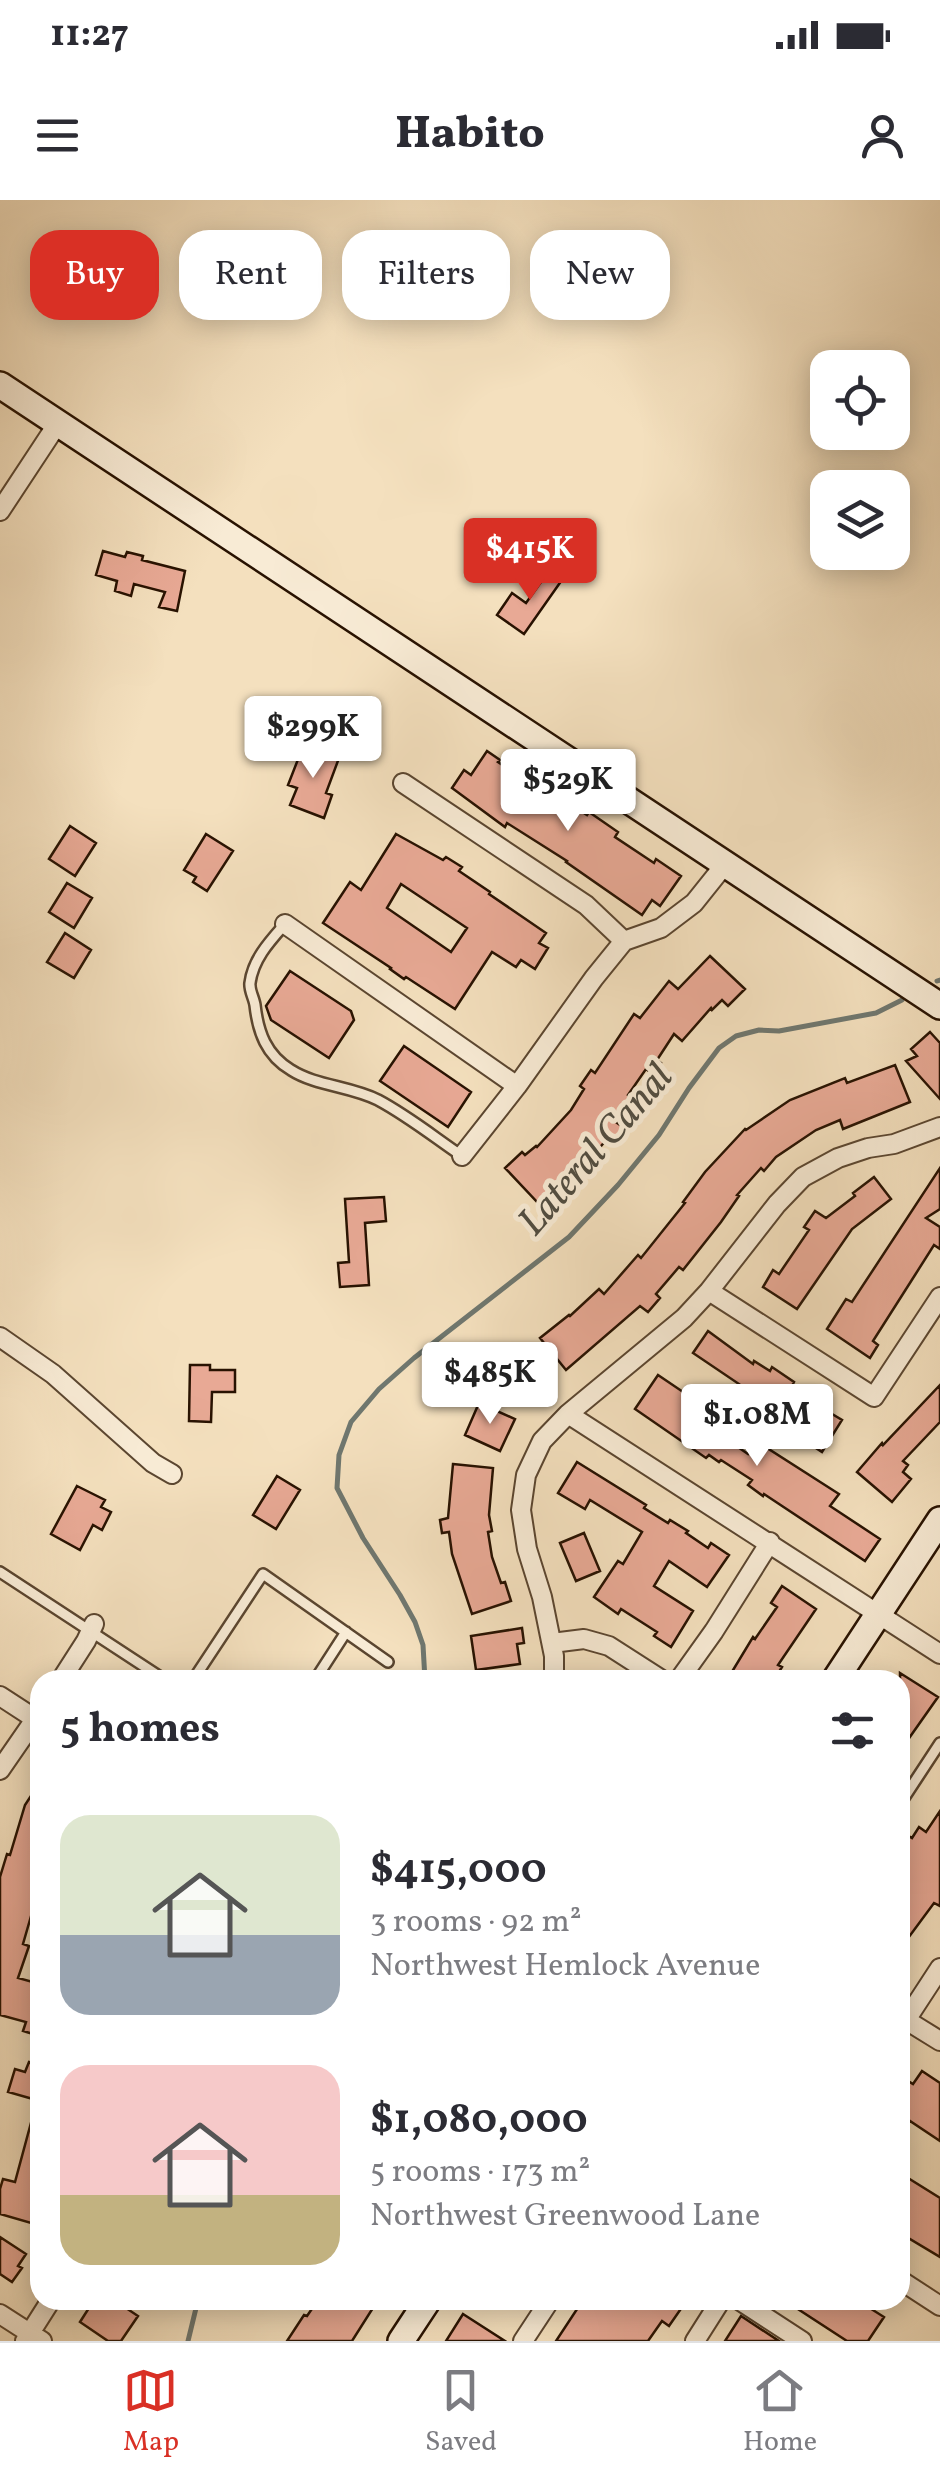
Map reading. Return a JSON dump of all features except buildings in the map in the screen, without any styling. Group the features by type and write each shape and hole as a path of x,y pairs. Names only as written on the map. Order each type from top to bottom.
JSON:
{"street":[{"path":"0,385 940,1006"},
{"path":"0,512 58,423"},
{"path":"402,784 586,905 624,941"},
{"path":"462,1156 624,941 662,928 694,903 726,863"},
{"path":"285,924 517,1086"},
{"path":"554,1670 552,1643 527,1549 521,1510 526,1475 542,1442 568,1414 684,1318 710,1291 776,1204 803,1177 838,1158 940,1127"},
{"path":"710,1291 874,1397 940,1297"},
{"path":"0,1338 53,1374 154,1463 172,1474"},
{"path":"568,1414 940,1654"},
{"path":"842,1670 940,1520"},
{"path":"686,1670 770,1542"},
{"path":"67,1670 92,1628"},
{"path":"552,1643 584,1639 609,1646 646,1670"},
{"path":"0,1696 30,1713"},
{"path":"0,1770 30,1729"},
{"path":"910,2012 940,1968"},
{"path":"910,2026 940,2042"},
{"path":"910,2286 940,2306"},
{"path":"0,2314 32,2338 46,2310"},
{"path":"401,2341 421,2310"},
{"path":"523,2341 543,2310"},
{"path":"695,2341 715,2310"},
{"path":"754,2310 802,2341"}],"lane":[{"path":"285,924 262,950 249,985 256,1023 276,1059 293,1072 378,1100 462,1156"},
{"path":"0,1572 92,1628 150,1670"},
{"path":"199,1670 263,1574 388,1662"},
{"path":"321,1670 346,1632"},
{"path":"910,1789 940,1743"}],"waterway":[{"name":"Lateral Canal","path":"424,1670 423,1645 415,1622 337,1488 339,1455 351,1422 379,1389 414,1358 569,1237 659,1135 719,1048 736,1036 876,1013 902,1000"},
{"name":"Lateral Canal","path":"188,2341 196,2310"}]}
